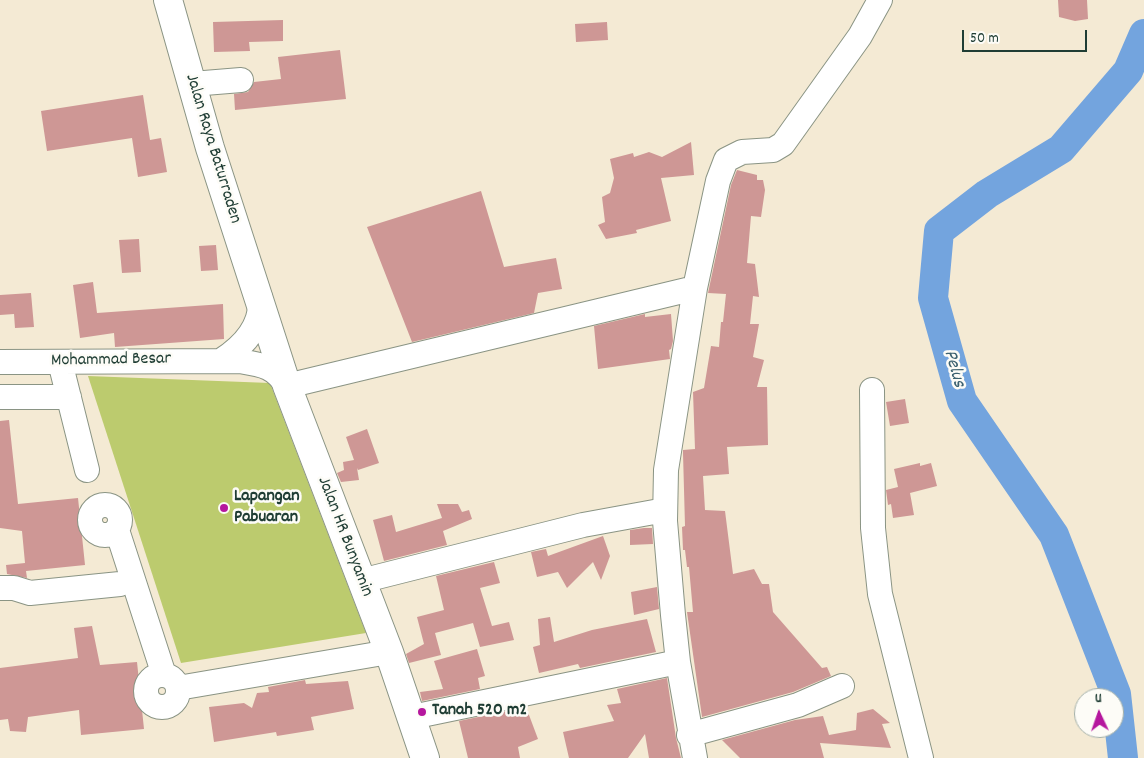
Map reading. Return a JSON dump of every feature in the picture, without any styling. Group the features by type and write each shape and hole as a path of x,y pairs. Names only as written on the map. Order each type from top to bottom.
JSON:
{"main road":[{"name":"Jalan Raya Baturraden","path":"168,0 210,148 260,297 287,386"},
{"name":"Jalan HR Bunyamin","path":"287,386 389,652 426,758"}],"street":[{"path":"694,758 678,662 665,510 666,470 695,288 718,181 726,160 742,152 773,150 783,144 860,36 880,0"},
{"path":"192,84 241,80"},
{"path":"287,386 695,288"},
{"name":"Jalan Raya Baturraden","path":"222,360 240,347 254,329 262,311 260,297"},
{"name":"Jalan HR Bunyamin","path":"222,360 266,367 278,372 287,386"},
{"name":"Mohammad Besar","path":"0,362 222,360"},
{"path":"60,362 87,470"},
{"path":"872,390 873,528 880,594 921,758"},
{"path":"0,397 68,397"},
{"path":"361,580 583,525 665,510"},
{"path":"110,533 165,680 120,584 110,533"},
{"path":"0,588 14,588 30,593 120,584"},
{"path":"165,680 389,652"},
{"path":"412,717 678,662"},
{"path":"689,735 798,705 842,686"}],"green space":[{"name":"Lapangan Pabuaran","path":"88,376 270,383 366,633 181,663"}],"building":[{"path":"1058,0 1087,0 1088,19 1075,21 1059,17"},
{"path":"283,20 283,41 249,42 250,51 214,52 213,22"},
{"path":"607,22 608,40 576,42 575,24"},
{"path":"340,50 346,99 235,110 234,94 248,92 254,82 281,79 278,57"},
{"path":"143,95 150,140 161,138 167,172 138,177 132,138 47,151 41,111"},
{"path":"691,142 694,175 661,178 671,221 636,230 637,233 606,239 598,225 605,222 602,197 610,193 614,178 610,159 633,153 634,157 649,152 662,157"},
{"path":"737,170 757,175 757,180 763,180 765,190 761,217 751,216 747,263 755,264 759,297 753,296 750,324 759,324 753,357 764,360 757,387 767,387 768,445 727,447 729,474 703,476 705,510 725,511 733,574 754,569 762,584 769,584 773,612 822,668 827,667 831,676 793,692 702,717 687,612 693,612 689,567 687,567 685,550 683,550 682,527 685,526 683,450 695,449 693,392 704,388 711,346 719,347 726,294 708,293 731,185"},
{"path":"481,191 504,267 556,258 562,289 538,293 534,313 412,342 367,227"},
{"path":"139,239 141,272 122,273 119,240"},
{"path":"216,245 218,270 201,271 199,246"},
{"path":"93,282 97,313 223,304 224,339 115,347 114,333 80,338 73,285"},
{"path":"31,293 34,327 15,328 14,314 0,315 0,295"},
{"path":"645,314 645,317 671,314 673,341 669,350 670,359 598,369 594,326"},
{"path":"905,399 909,423 890,426 886,402"},
{"path":"9,420 18,504 78,498 85,565 26,571 27,578 7,574 6,565 25,563 22,531 0,528 0,421"},
{"path":"367,429 379,463 358,470 357,468 359,480 341,482 337,473 344,470 343,462 354,460 346,437"},
{"path":"920,463 920,466 931,463 937,486 910,493 914,515 893,518 891,504 888,505 886,490 898,487 894,469"},
{"path":"437,504 458,504 462,512 469,510 472,519 443,531 447,545 384,561 373,520 392,515 396,532 442,518"},
{"path":"652,528 653,544 630,545 630,530"},
{"path":"603,536 610,556 601,580 593,562 567,588 558,572 537,577 531,552 546,549 548,556"},
{"path":"494,562 500,583 480,588 492,626 509,622 514,640 480,647 473,623 435,633 441,655 409,663 406,654 424,644 417,617 444,610 436,576"},
{"path":"657,587 659,609 634,615 631,592"},
{"path":"550,617 554,642 592,630 647,619 656,652 580,668 578,664 539,673 533,647 540,645 538,619"},
{"path":"92,626 100,665 137,662 144,729 81,735 79,710 28,717 26,732 10,731 8,719 0,720 0,668 78,658 74,628"},
{"path":"477,649 485,676 478,678 480,689 422,701 420,692 443,689 434,661"},
{"path":"667,678 681,758 649,758 645,734 628,758 569,758 563,732 614,721 607,705 621,703 617,689"},
{"path":"305,680 306,684 348,681 354,709 311,717 314,730 277,736 276,732 214,742 209,707 244,703 252,708 257,693 269,692 268,687"},
{"path":"526,707 538,739 518,747 520,758 468,758 459,721"},
{"path":"873,709 890,723 882,724 891,748 820,743 824,758 740,758 722,740 795,720 823,716 829,735 856,730 857,713"}],"waterway":[{"name":"Pelus","path":"1123,758 1116,694 1054,535 962,401 933,298 939,231 987,194 1061,149 1128,71 1144,34"}],"place":[{"name":"Lapangan Pabuaran","path":"224,508"},
{"name":"Tanah 520 m2","path":"422,712"}]}
